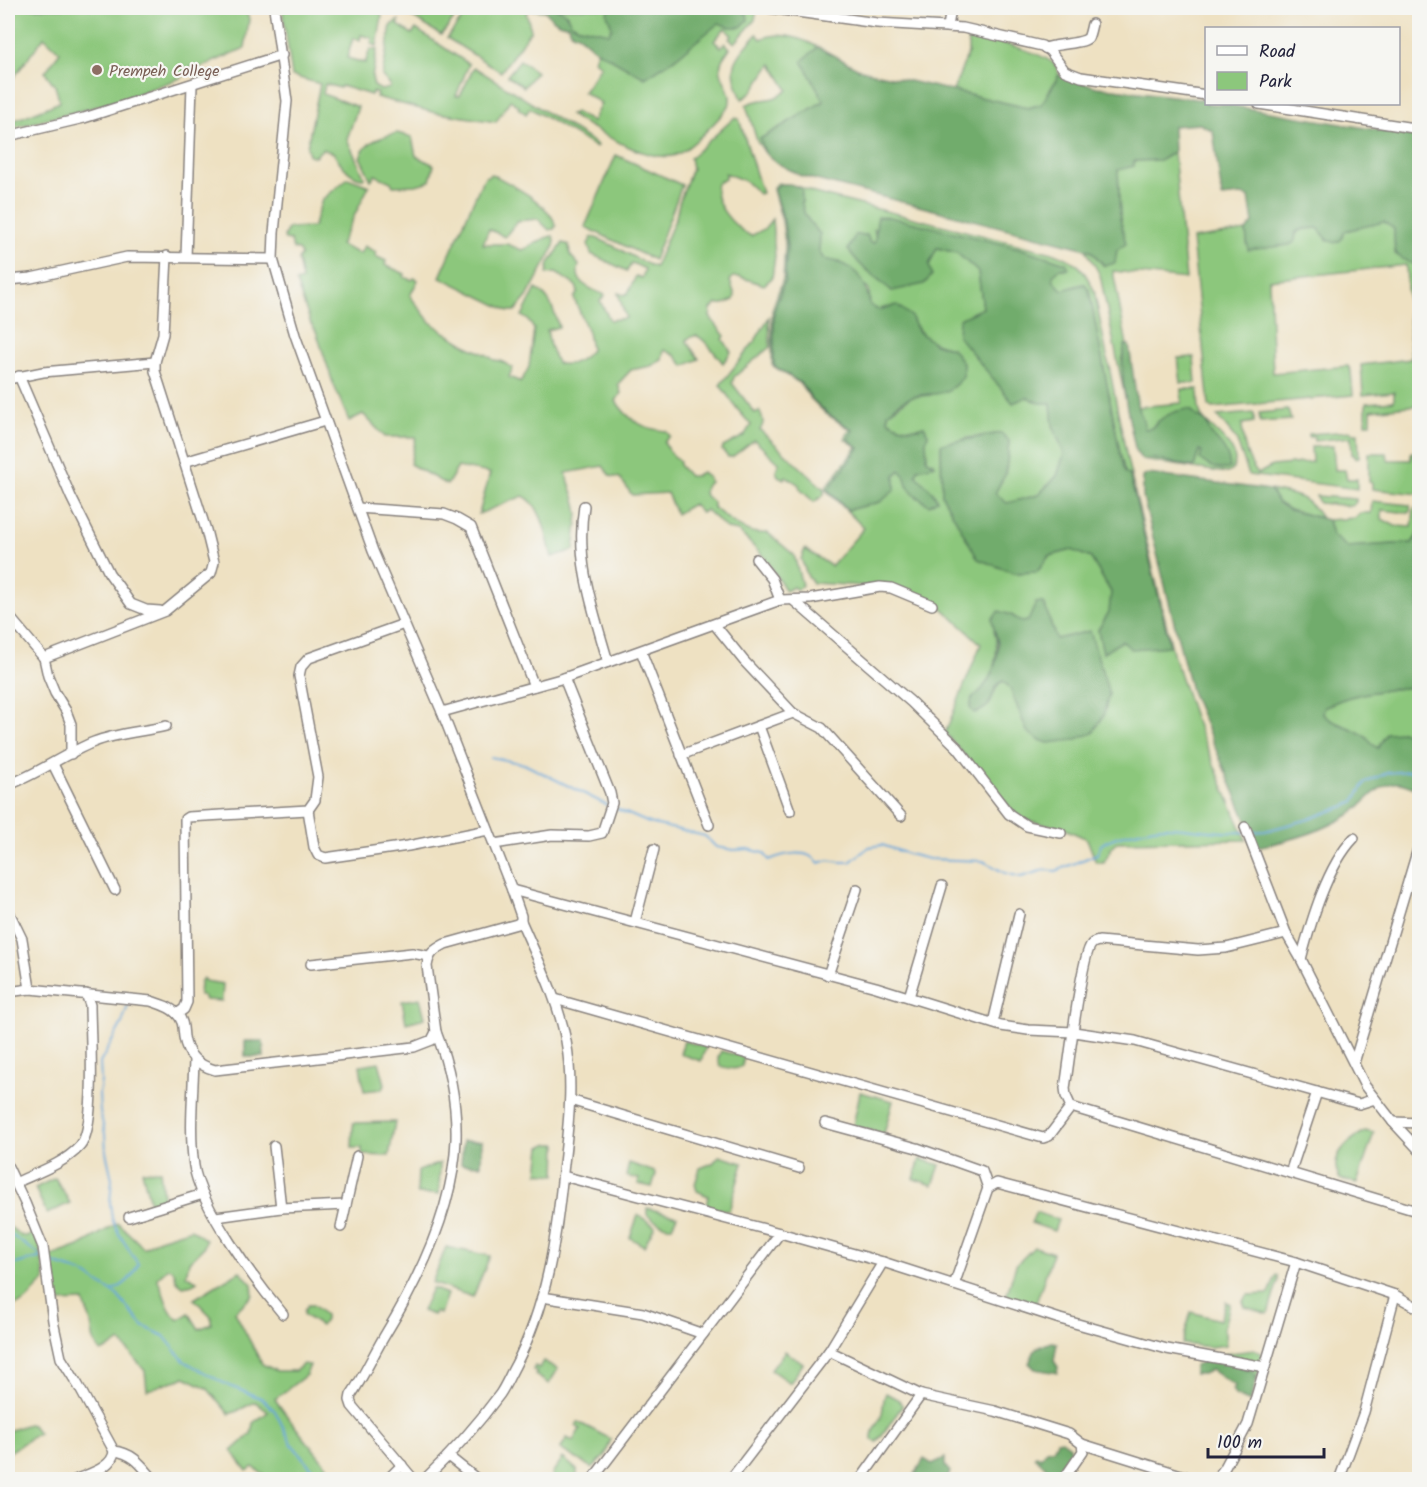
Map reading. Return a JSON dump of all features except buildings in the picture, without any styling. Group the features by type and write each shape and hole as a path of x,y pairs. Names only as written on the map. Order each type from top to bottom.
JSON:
{"street":[{"path":"274,8 287,101 273,260 295,335 358,508 494,844 521,916 520,921 555,999 566,1040 571,1082 556,1239 542,1297 521,1354 500,1393 448,1456 424,1479"},
{"path":"770,8 877,23 948,27 984,32 1045,48 1050,51 1065,71 1081,77 1205,95"},
{"path":"948,27 951,8"},
{"path":"1045,48 1084,41 1089,37 1092,24"},
{"path":"8,135 84,118 282,55"},
{"path":"186,257 192,85"},
{"path":"1265,105 1419,129"},
{"path":"8,280 31,278 114,259 141,256 273,260"},
{"path":"44,658 165,611 211,573 214,562 157,380 155,362 163,334 167,256"},
{"path":"8,379 43,372 155,362"},
{"path":"19,376 71,497 109,573 131,604 146,610 165,611"},
{"path":"184,462 325,421"},
{"path":"584,506 580,539 584,574 608,662"},
{"path":"358,508 444,514 467,523 471,527 534,686"},
{"path":"756,559 772,579 780,600"},
{"path":"442,712 564,678 780,600 794,600 880,587 891,588 932,606"},
{"path":"794,600 911,702 958,748 1009,814 1027,826 1061,833"},
{"path":"8,615 44,658 51,685 71,724 71,754"},
{"path":"404,624 309,658 301,667 299,676 318,777 315,800 308,810 318,855 325,858 408,846 488,830"},
{"path":"715,625 744,661 793,713 822,728 901,816"},
{"path":"641,651 709,825"},
{"path":"494,844 552,835 597,836 602,833 611,806 602,768 587,738 564,678"},
{"path":"681,755 793,713"},
{"path":"8,785 30,777 93,742 166,726"},
{"path":"759,726 790,811"},
{"path":"53,764 115,890"},
{"path":"177,1014 184,1009 187,1002 185,819 308,810"},
{"path":"1245,827 1286,933 1365,1086 1419,1151"},
{"path":"1301,959 1311,924 1338,858 1354,838"},
{"path":"1354,1063 1419,842"},
{"path":"635,922 654,849"},
{"path":"909,997 942,886"},
{"path":"828,975 857,889"},
{"path":"512,890 909,997 993,1023 1028,1030 1074,1032 1135,1041 1359,1104 1375,1099"},
{"path":"8,910 22,939 30,989"},
{"path":"993,1023 1019,914"},
{"path":"414,1479 352,1406 350,1400 412,1286 438,1225 450,1181 456,1140 456,1121 447,1065 436,1032 427,966 429,956 435,949 445,944 517,924 520,921"},
{"path":"1286,933 1245,944 1198,950 1093,942 1089,946 1082,975 1065,1096 1071,1107 1419,1212"},
{"path":"311,964 412,953 429,956"},
{"path":"8,992 30,989 86,994 151,1001 168,1007 183,1023 184,1040 194,1060 203,1067 215,1070 414,1047 432,1040 436,1032"},
{"path":"15,1183 71,1154 87,1137 91,1106 90,1005 86,994"},
{"path":"555,999 1043,1138 1049,1136 1071,1107"},
{"path":"194,1060 192,1150 194,1167 203,1194 264,1292 283,1314"},
{"path":"1290,1173 1317,1092"},
{"path":"570,1100 799,1168"},
{"path":"1393,1122 1419,1123"},
{"path":"825,1123 916,1148 982,1172 988,1188 954,1285"},
{"path":"274,1146 281,1208"},
{"path":"341,1227 357,1156"},
{"path":"8,1167 43,1247 53,1321 61,1358 114,1451 114,1456 108,1464 75,1479"},
{"path":"563,1176 883,1262 1060,1319 1167,1349 1265,1367"},
{"path":"988,1188 997,1183 1296,1262 1395,1295 1419,1309"},
{"path":"129,1216 203,1194"},
{"path":"216,1217 281,1208 346,1205"},
{"path":"592,1479 780,1233"},
{"path":"730,1479 829,1351 883,1262"},
{"path":"1215,1479 1224,1468 1248,1424 1296,1262"},
{"path":"1339,1479 1364,1412 1395,1295"},
{"path":"542,1297 643,1313 703,1334"},
{"path":"829,1351 921,1395 995,1411 1069,1434 1082,1444 1197,1479"},
{"path":"860,1479 921,1395"},
{"path":"1063,1479 1080,1457 1083,1451 1082,1444"},
{"path":"114,1451 135,1457 154,1479"},
{"path":"448,1456 478,1479"},
{"path":"387,1479 402,1465"}],"green space":[{"name":"Prempeh College","path":"8,8 245,8 249,19 245,48 197,69 195,66 184,70 183,77 118,101 8,129 8,123 60,102 55,86 45,72 60,52 44,37 8,85"},
{"path":"282,8 378,8 382,16 377,46 371,44 372,38 361,35 360,40 353,38 347,58 365,63 370,49 377,50 372,77 374,86 381,90 390,88 382,76 391,25 399,20 398,25 412,34 416,29 469,64 456,96 460,96 474,67 597,146 595,147 530,108 526,114 510,100 496,122 432,112 376,97 377,93 372,92 371,95 325,84 323,94 358,107 347,139 365,178 360,178 344,168 334,153 322,149 315,157 309,155 307,147 320,84 292,76"},
{"path":"397,8 438,8 455,18 441,35"},
{"path":"470,8 546,8 545,11 526,12 531,30 501,72 447,38"},
{"path":"546,8 562,11 571,23 579,27 609,33 612,27 607,14 609,8 738,8 747,14 748,20 741,27 729,27 719,23 673,60 645,78 594,49 572,33 568,25 552,19 545,11"},
{"path":"557,8 609,8 607,14 612,27 609,33 579,27 571,23 568,15"},
{"path":"738,8 757,8 755,20 735,43 729,39 732,36 725,28 714,41 721,47 725,43 730,48 721,66 729,94 729,106 705,132 678,154 667,157 638,151 570,115 575,112 592,122 601,103 583,92 601,66 594,60 597,52 673,60 719,22 747,14"},
{"path":"757,34 761,39 775,36 790,37 818,47 803,62 825,101 761,138 765,153 757,141 746,105 777,97 788,90 772,64 751,93 742,99 735,78 735,64"},
{"path":"968,35 1028,51 1056,66 1059,75 1042,104 1028,108 953,91 968,53"},
{"path":"818,47 861,70 1028,108 1042,104 1059,75 1097,87 1205,100 1205,105 1228,105 1419,137 1419,310 1415,265 1398,256 1395,249 1394,229 1384,222 1345,231 1341,240 1335,243 1328,240 1318,228 1303,229 1296,232 1295,242 1289,245 1248,250 1246,231 1253,223 1249,197 1241,195 1222,197 1213,131 1200,124 1173,126 1174,152 1161,160 1134,161 1134,166 1118,170 1120,218 1126,244 1117,250 1115,263 1105,266 1090,250 801,176 777,163 765,153 760,139 824,101 802,61"},
{"path":"520,60 536,72 524,87 507,76"},
{"path":"734,118 739,119 762,193 759,194 745,181 725,173 725,179 717,183 717,198 731,221 751,236 764,229 772,219 775,256 772,278 764,285 733,277 730,281 735,295 734,300 717,304 711,309 710,317 725,336 723,339 731,352 723,363 703,340 693,336 687,339 687,342 699,359 684,366 675,355 664,350 662,360 651,366 631,370 618,384 621,393 616,401 631,418 643,426 666,431 670,436 664,442 668,450 689,476 702,472 708,477 710,482 705,487 704,494 713,502 713,507 745,530 768,533 794,555 802,585 797,590 793,587 786,591 766,559 738,531 727,529 706,510 701,513 693,504 676,514 667,493 632,495 620,478 610,476 603,466 566,473 578,514 574,550 552,557 539,514 535,506 523,496 479,514 490,473 458,467 447,485 410,464 416,437 385,437 363,414 349,421 296,282 302,280 298,260 301,254 298,250 293,249 291,241 285,240 284,236 288,228 313,227 322,200 348,178 369,186 340,245 360,254 364,246 376,252 375,256 386,261 385,265 405,274 404,277 418,280 410,296 430,322 469,347 513,368 509,377 521,382 529,367 534,329 522,316 536,289 549,301 559,327 547,330 557,363 576,362 591,350 588,332 574,298 578,292 576,286 556,273 547,274 549,263 563,243 569,245 570,255 579,265 579,277 584,285 605,295 600,301 610,320 626,318 618,293 624,295 628,293 636,276 642,278 645,269 632,263 627,271 591,254 588,244 592,237 599,239 655,267 676,217 692,168 690,158"},
{"path":"397,133 412,137 416,156 434,165 430,181 416,185 393,186 391,182 375,175 371,180 360,157 363,151 375,140"},
{"path":"1174,152 1186,279 1113,271 1127,345 1125,345 1122,359 1125,398 1100,275 1085,248 1090,250 1104,266 1125,244 1120,218 1118,169 1134,166 1134,161 1161,160"},
{"path":"616,155 682,185 654,260 585,227"},
{"path":"492,174 538,203 546,210 556,226 549,230 538,219 517,221 505,237 489,229 483,244 507,244 522,250 549,236 553,236 555,242 527,297 515,311 509,311 440,277 480,186 485,177"},
{"path":"778,183 800,187 814,193 1057,254 1071,260 1084,271 1094,290 1128,463 1174,657 1194,717 1246,840 1117,842 1104,862 1096,862 1087,839 1063,828 1020,819 945,733 981,644 932,599 899,588 813,583 808,577 801,559 805,549 831,566 864,528 825,489 857,447 845,439 850,429 826,414 810,398 800,384 772,365 772,310 783,279 785,245 782,221 773,187","holes":["802,188 803,208 807,218 820,234 819,252 824,260 839,262 869,290 870,305 878,310 886,307 911,316 918,329 927,338 952,348 931,395 911,397 888,413 888,420 896,425 910,428 924,426 928,434 927,460 933,462 918,469 916,475 933,492 937,500 918,498 907,486 906,475 900,469 880,502 848,510 828,490 859,448 853,430 828,414 812,399 802,384 774,366 787,246 784,221 775,191","874,229 1019,248 1042,256 1067,269 1059,269 1053,276 1054,281 1062,290 1082,284 1085,284 1089,290 1125,472 1122,641 1103,652 1098,630 1110,612 1111,592 1091,558 1072,550 1049,556 1037,572 1014,573 978,559 942,495 941,445 1001,433 1009,441 1006,473 995,493 1007,504 1038,495 1057,476 1064,454 1053,425 1051,403 1040,403 1027,397 969,314 983,308 978,272 957,253 937,248 929,265 892,291 860,264 848,250 855,235 867,235 870,243 874,244 876,238","1036,603 1044,604 1056,639 1027,731 1010,688 1003,681 998,684 989,705 972,698 985,685 994,668 996,658 994,630 1011,615 1022,622 1029,621"]},
{"path":"780,184 802,188 805,214 820,234 819,252 824,259 843,264 856,273 865,286 870,305 878,310 897,305 911,316 918,331 935,344 952,348 963,363 963,377 950,389 909,398 888,413 888,420 892,423 910,428 924,426 928,434 927,460 935,465 918,469 916,475 933,492 937,500 929,505 911,491 900,470 895,475 895,490 880,502 848,510 828,490 859,448 848,439 853,430 828,414 812,399 802,384 774,366 774,311 785,280 787,246 784,221 775,191"},
{"path":"878,217 890,217 1019,248 1066,263 1069,268 1059,269 1053,276 1054,281 1062,290 1085,284 1089,290 1121,458 1125,472 1130,476 1170,646 1131,649 1122,641 1103,653 1098,630 1109,612 1111,592 1091,558 1072,550 1049,556 1037,572 1014,573 978,559 942,495 941,444 1001,433 1009,441 1006,473 995,493 1007,503 1038,495 1057,476 1064,454 1053,425 1051,403 1040,403 1027,397 1013,403 958,336 959,319 983,308 978,272 957,253 937,248 929,265 932,275 924,284 892,291 860,264 848,250 855,235 867,235 870,243 874,243"},
{"path":"1384,222 1394,229 1395,254 1415,265 1420,310 1419,405 1371,410 1371,423 1366,423 1366,403 1394,401 1394,392 1363,395 1361,365 1411,359 1406,265 1269,280 1273,373 1348,366 1351,371 1353,395 1213,408 1209,406 1192,239 1246,231 1248,249 1289,245 1297,233 1318,228 1328,240 1343,235 1345,231"},
{"path":"769,317 770,347 734,377 732,383 755,413 759,411 762,416 763,425 760,430 824,489 824,495 814,502 800,489 799,485 786,476 784,479 778,476 776,471 779,463 754,440 732,457 728,457 722,450 723,447 744,436 751,425 720,385 755,341"},
{"path":"1125,345 1129,345 1138,409 1145,429 1152,428 1164,417 1175,412 1191,410 1204,421 1211,434 1219,442 1228,458 1230,468 1218,469 1206,464 1200,459 1202,452 1199,450 1194,467 1155,459 1142,460 1136,452 1125,398 1122,369"},
{"path":"1194,357 1196,383 1181,383 1178,358"},
{"path":"1181,389 1198,389 1200,414 1226,441 1234,455 1235,463 1232,471 1227,473 1142,460 1155,459 1194,467 1199,450 1202,452 1210,435 1208,427 1187,409 1156,422 1152,428 1145,429 1137,407 1182,403"},
{"path":"1288,410 1291,420 1260,422 1259,413"},
{"path":"1254,413 1254,422 1242,424 1246,450 1258,474 1272,466 1312,462 1311,447 1333,446 1335,470 1345,470 1347,479 1357,479 1357,489 1249,475 1236,439 1217,416"},
{"path":"1352,431 1358,433 1359,457 1355,458 1355,455 1352,455 1351,437 1314,441 1314,437 1309,437 1309,434"},
{"path":"1411,452 1419,453 1419,494 1372,489 1372,483 1369,482 1369,453 1387,453 1388,460 1411,460"},
{"path":"1148,474 1270,490 1278,503 1289,510 1328,520 1332,535 1347,547 1412,543 1419,533 1419,686 1370,692 1345,698 1324,708 1323,714 1332,721 1358,732 1378,748 1386,733 1419,734 1419,789 1400,783 1387,785 1352,813 1318,831 1256,847 1191,691 1143,497 1143,477"},
{"path":"1270,490 1300,497 1316,510 1321,518 1289,510 1278,503"},
{"path":"1316,496 1356,499 1356,502 1352,506 1319,503"},
{"path":"1372,501 1410,505 1409,513 1382,510 1382,519 1395,526 1412,527 1414,509 1419,506 1419,533 1412,543 1347,547 1332,535 1328,520 1355,518 1360,513 1371,513"},
{"path":"1036,603 1044,603 1056,639 1090,631 1109,694 1103,717 1093,733 1074,740 1048,743 1037,739 1027,731 1010,688 1003,681 998,684 987,707 974,713 970,708 972,698 988,681 997,658 998,643 992,619 999,611 1022,622 1028,621"},
{"path":"1419,686 1419,734 1382,743 1378,748 1358,732 1332,721 1323,714 1324,708 1345,698 1370,692"},
{"path":"203,978 205,981 223,984 222,1001 205,1000 203,996 199,996 200,982"},
{"path":"420,998 425,1018 406,1023 402,1001"},
{"path":"245,1041 263,1041 264,1057 245,1057"},
{"path":"684,1041 706,1047 701,1061 680,1054"},
{"path":"721,1051 744,1057 742,1066 734,1069 720,1066 718,1058"},
{"path":"379,1062 385,1084 383,1089 364,1091 360,1065"},
{"path":"860,1092 893,1101 884,1134 853,1126"},
{"path":"395,1122 389,1156 362,1155 362,1148 352,1148 353,1123"},
{"path":"1365,1131 1374,1133 1357,1183 1340,1179 1336,1164 1341,1150"},
{"path":"463,1141 482,1141 481,1165 461,1164"},
{"path":"547,1144 557,1144 556,1175 538,1173 541,1147"},
{"path":"719,1156 743,1163 729,1211 706,1207 708,1196 697,1191 695,1184 700,1168 713,1163"},
{"path":"920,1159 940,1165 933,1185 914,1179"},
{"path":"440,1163 439,1194 417,1194 418,1171"},
{"path":"629,1163 655,1172 652,1187 638,1184 639,1179 626,1176"},
{"path":"160,1170 164,1205 151,1207 142,1171"},
{"path":"55,1178 70,1203 47,1214 35,1188"},
{"path":"647,1208 677,1216 672,1226 666,1226 647,1215"},
{"path":"1036,1212 1058,1220 1054,1231 1031,1223"},
{"path":"638,1215 655,1226 644,1246 630,1238"},
{"path":"118,1223 144,1248 159,1239 191,1229 206,1240 204,1247 189,1262 186,1275 197,1281 183,1286 177,1281 173,1270 168,1268 157,1278 168,1305 178,1320 189,1313 199,1329 211,1324 211,1316 194,1299 240,1271 252,1284 253,1295 235,1312 262,1364 277,1371 295,1371 303,1364 310,1365 306,1375 275,1399 337,1479 269,1479 253,1467 247,1471 232,1451 251,1434 253,1423 268,1412 255,1402 229,1414 207,1388 185,1377 147,1390 145,1371 120,1341 101,1352 94,1340 84,1301 58,1302 49,1257 79,1246"},
{"path":"8,1226 22,1236 33,1234 40,1245 45,1281 22,1303 8,1306"},
{"path":"446,1247 490,1256 473,1297 432,1283"},
{"path":"1034,1247 1053,1253 1036,1303 1032,1306 1006,1297 1016,1265"},
{"path":"1276,1275 1278,1281 1268,1314 1245,1307 1243,1301 1248,1295 1269,1294"},
{"path":"432,1288 447,1294 440,1314 435,1312 433,1315 422,1311"},
{"path":"1226,1302 1230,1304 1223,1330 1226,1345 1210,1347 1182,1344 1191,1312 1220,1320"},
{"path":"308,1305 313,1305 325,1315 321,1326 304,1315"},
{"path":"1052,1342 1057,1343 1054,1361 1058,1367 1057,1373 1035,1369 1029,1363 1036,1348"},
{"path":"1254,1350 1260,1352 1262,1356 1257,1379 1252,1371 1239,1366 1230,1353"},
{"path":"785,1351 803,1364 790,1383 771,1370"},
{"path":"1230,1353 1239,1366 1252,1371 1257,1379 1250,1402 1235,1395 1232,1389 1235,1386 1211,1370 1203,1374 1194,1374 1194,1366 1213,1357"},
{"path":"543,1361 558,1369 549,1384 535,1375 537,1372 533,1370 535,1366 539,1368"},
{"path":"886,1393 903,1405 877,1442 872,1440 872,1433 881,1417"},
{"path":"578,1422 611,1439 605,1456 592,1468 560,1449 567,1438 573,1441 580,1429 576,1426"},
{"path":"28,1424 32,1425 38,1433 8,1453 8,1431"},
{"path":"1062,1440 1070,1446 1071,1455 1066,1466 1056,1475 1034,1457 1036,1455 1041,1457 1046,1450 1053,1449 1057,1441"},
{"path":"563,1458 577,1470 575,1479 553,1479 552,1473"},
{"path":"945,1458 945,1466 950,1472 948,1477 931,1480 915,1474 924,1459 932,1464"}],"waterway":[{"path":"491,757 524,764 607,805"},
{"path":"1251,832 1265,831 1306,820 1353,803 1365,783 1387,773 1420,770"},
{"path":"612,807 649,823 705,836 716,847 734,850 748,849 764,853 769,860 802,854 809,855 819,863 829,860 850,862 869,847 882,845 929,859 983,861 1005,873 1021,877 1044,870 1056,871 1097,854 1101,845 1106,842 1144,830 1169,827 1245,832"},
{"path":"111,1291 128,1280 138,1264 112,1219 110,1203 112,1179 106,1152 99,1094 100,1063 122,1023 129,1002"},
{"path":"8,1233 40,1255"},
{"path":"8,1266 42,1257"},
{"path":"47,1261 83,1273 117,1295 143,1326 164,1336 184,1361 229,1386 261,1398 275,1411 291,1443 321,1480"}],"place":[{"name":"Prempeh College","path":"97,70"}]}
